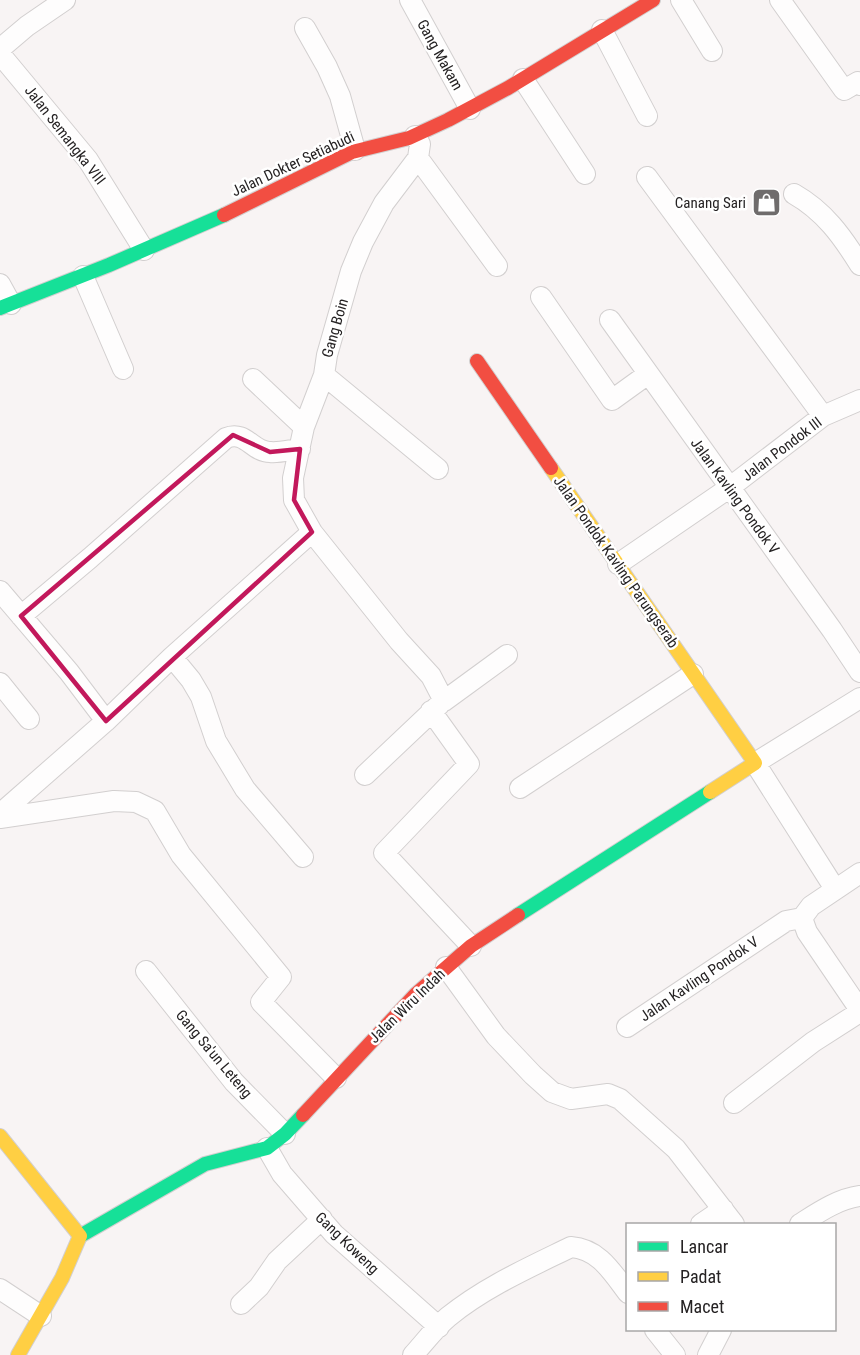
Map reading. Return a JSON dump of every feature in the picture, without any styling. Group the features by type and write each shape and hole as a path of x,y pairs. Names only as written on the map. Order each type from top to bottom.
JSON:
{"street":[{"path":"0,49 27,26 66,0"},
{"name":"Gang Makam","path":"410,0 470,109"},
{"name":"Jalan Dokter Setiabudi","path":"6,306 144,250 289,184 355,150 415,136 523,79 653,0"},
{"path":"681,0 712,51"},
{"path":"780,0 852,88"},
{"path":"304,28 327,67 340,96 355,150"},
{"path":"602,30 647,116"},
{"name":"Jalan Semangka VIII","path":"0,54 88,160 144,250"},
{"path":"523,79 585,174"},
{"path":"415,136 420,144 418,158 497,266"},
{"name":"Gang Boin","path":"418,158 384,203 351,271 327,356 324,375 304,427 293,478 294,500 312,532 399,641 431,676 437,706 469,764 384,854 471,946"},
{"path":"647,177 823,416"},
{"path":"794,194 827,219 842,236 860,265"},
{"path":"83,276 123,369"},
{"path":"0,284 6,306"},
{"path":"541,297 612,400 648,374"},
{"name":"Jalan Kavling Pondok V","path":"610,320 860,672"},
{"name":"Jalan Pondok Kavling Parungserab","path":"477,361 693,674 747,768 835,890"},
{"path":"324,375 438,469"},
{"path":"253,379 304,427"},
{"name":"Jalan Pondok III","path":"618,564 729,488 823,416 860,400"},
{"path":"21,616 226,438 233,435 242,436 263,451 300,449"},
{"path":"0,816 106,721 172,657 312,532"},
{"path":"0,591 69,672 106,721"},
{"path":"365,775 437,706 507,655"},
{"path":"172,657 191,680 201,697 216,741 245,789 303,857"},
{"path":"520,788 693,674"},
{"path":"0,683 29,719"},
{"name":"Jalan Wiru Indah","path":"80,1236 204,1164 267,1148 285,1134 416,994 471,946 860,698"},
{"path":"0,816 114,801 136,802 155,811 181,855 281,977 261,1002 336,1078"},
{"name":"Jalan Kavling Pondok V","path":"627,1027 786,921 802,918 812,906 860,873"},
{"path":"734,1103 813,1042 860,1011 807,932 802,918"},
{"path":"447,967 496,1036 552,1092 571,1099 608,1094 620,1099 676,1149 728,1217 704,1223"},
{"name":"Gang Sa'un Leteng","path":"147,971 234,1082 285,1134"},
{"path":"0,1136 80,1236 62,1278 18,1355"},
{"name":"Gang Koweng","path":"267,1148 282,1174 334,1234 439,1327"},
{"path":"802,1223 849,1197 860,1196"},
{"path":"241,1304 259,1287 277,1261 322,1219"},
{"path":"413,1355 447,1319 496,1283 571,1247 582,1248 600,1257 626,1292"},
{"path":"0,1289 41,1316"},
{"path":"657,1331 675,1355"},
{"path":"708,1355 720,1331"}],"highlighted area":[{"path":"233,435 270,452 300,449 294,500 312,532 106,721 21,616"}],"traffic: fast":[{"path":"0,308 109,265 224,215"},
{"path":"518,915 710,792"},
{"path":"80,1236 205,1164 267,1148 285,1134 303,1115"}],"traffic: slow":[{"path":"551,468 755,763 710,792"},
{"path":"0,1136 80,1236"},
{"path":"18,1355 62,1278 80,1236"}],"traffic: jam":[{"path":"224,215 352,152 409,138 448,120 508,88 653,0"},
{"path":"477,361 551,468"},
{"path":"303,1115 416,994 471,946 518,915"}],"place":[{"name":"Canang Sari","path":"767,203"}]}
